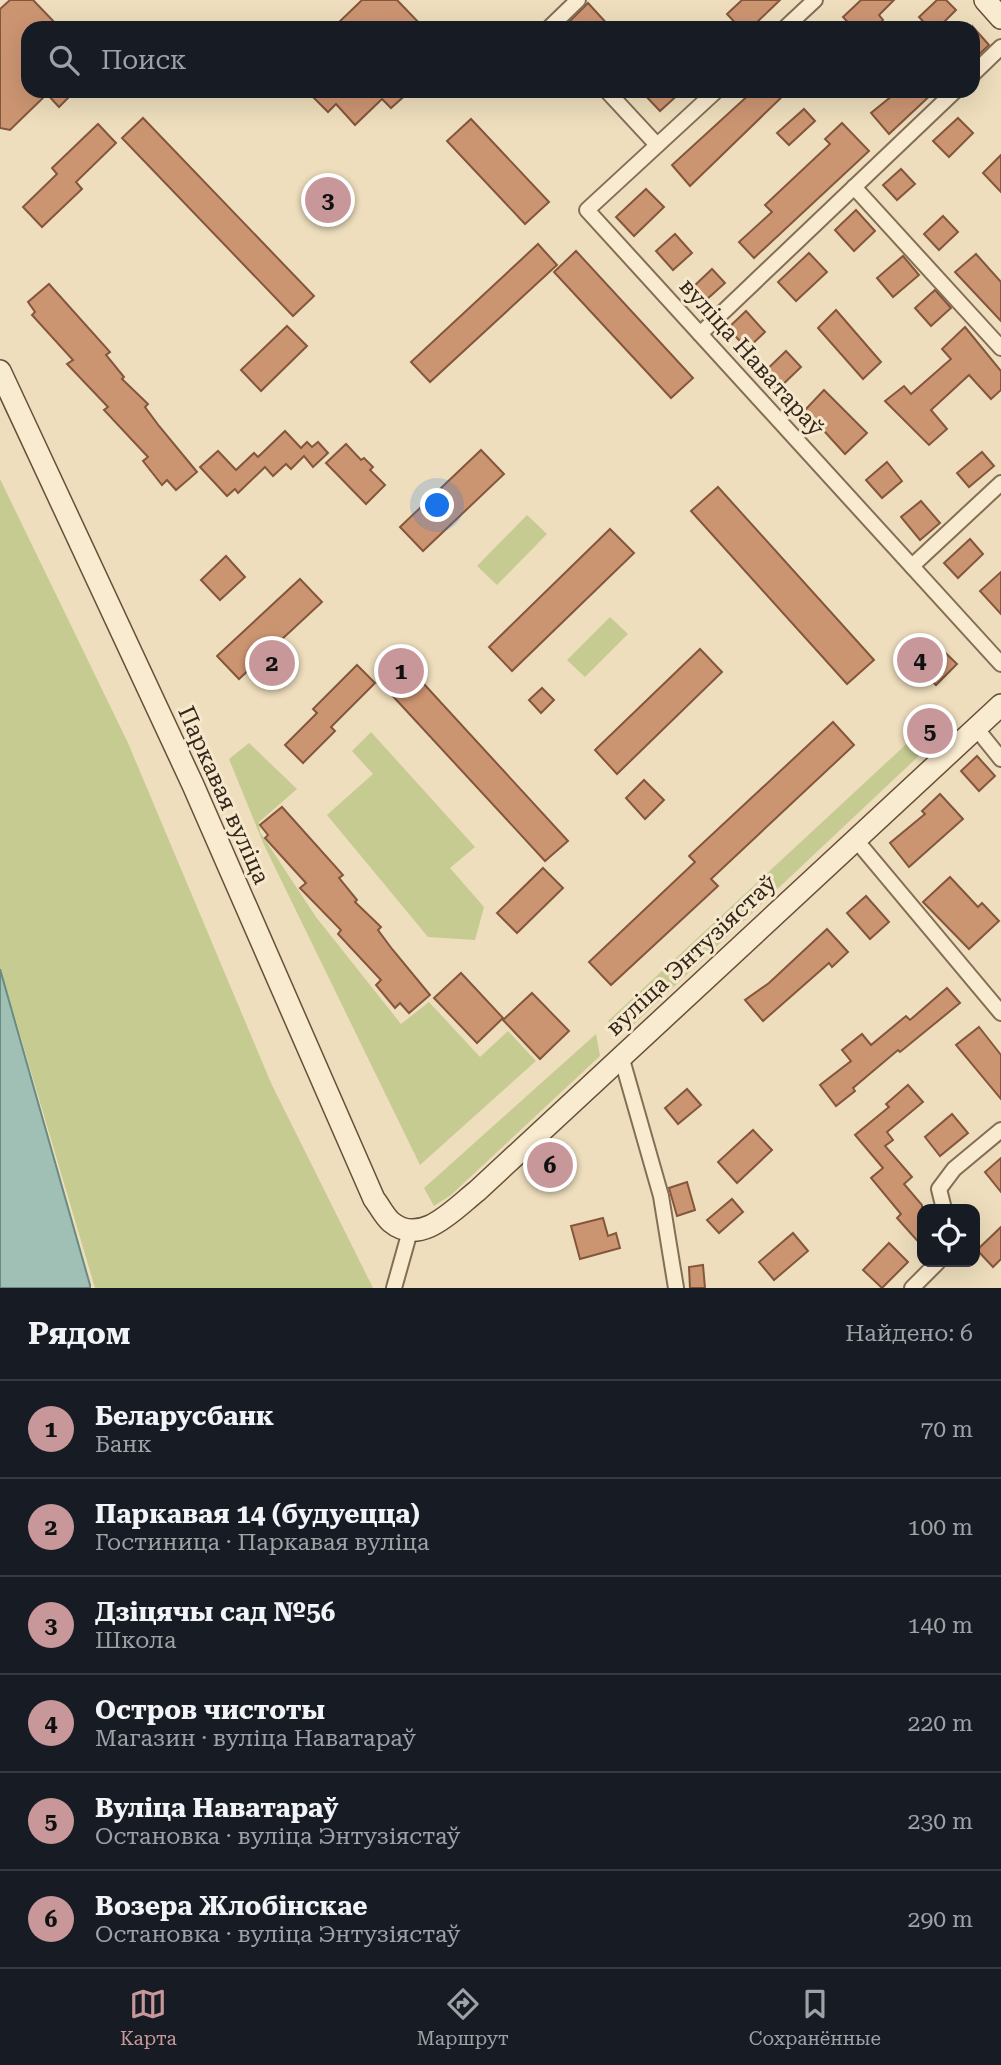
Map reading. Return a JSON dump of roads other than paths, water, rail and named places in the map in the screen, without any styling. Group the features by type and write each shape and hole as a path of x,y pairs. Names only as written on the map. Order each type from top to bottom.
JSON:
{"main road":[{"path":"985,0 1001,18"},
{"name":"Паркавая вуліца","path":"0,371 98,587 193,785 374,1199 390,1222 410,1231"},
{"name":"вуліца Энтузіястаў","path":"410,1231 430,1228 477,1191 1001,705"}],"street":[{"path":"556,21 579,0"},
{"path":"792,21 815,0"},
{"path":"980,67 1001,47"},
{"path":"613,98 657,145"},
{"name":"вуліца Наватараў","path":"708,98 587,210 1001,664"},
{"path":"700,334 948,98"},
{"path":"854,187 1001,348"},
{"path":"912,566 1001,483"},
{"path":"976,728 1001,759"},
{"path":"856,840 1001,1013"},
{"path":"621,1056 662,1196 676,1288"},
{"path":"943,1204 939,1189 954,1168 1001,1130"},
{"path":"394,1288 410,1231"},
{"path":"912,1288 933,1267"}],"water":[{"path":"0,969 90,1285 90,1288 0,1288"}],"place":[{"name":"Дзіцячы сад №56","path":"328,200"},
{"name":"Остров чистоты","path":"920,660"},
{"name":"Паркавая 14 (будуецца)","path":"272,663"},
{"name":"Беларусбанк","path":"401,671"},
{"name":"Вуліца Наватараў","path":"930,731"},
{"name":"Возера Жлобінскае","path":"550,1165"}]}
